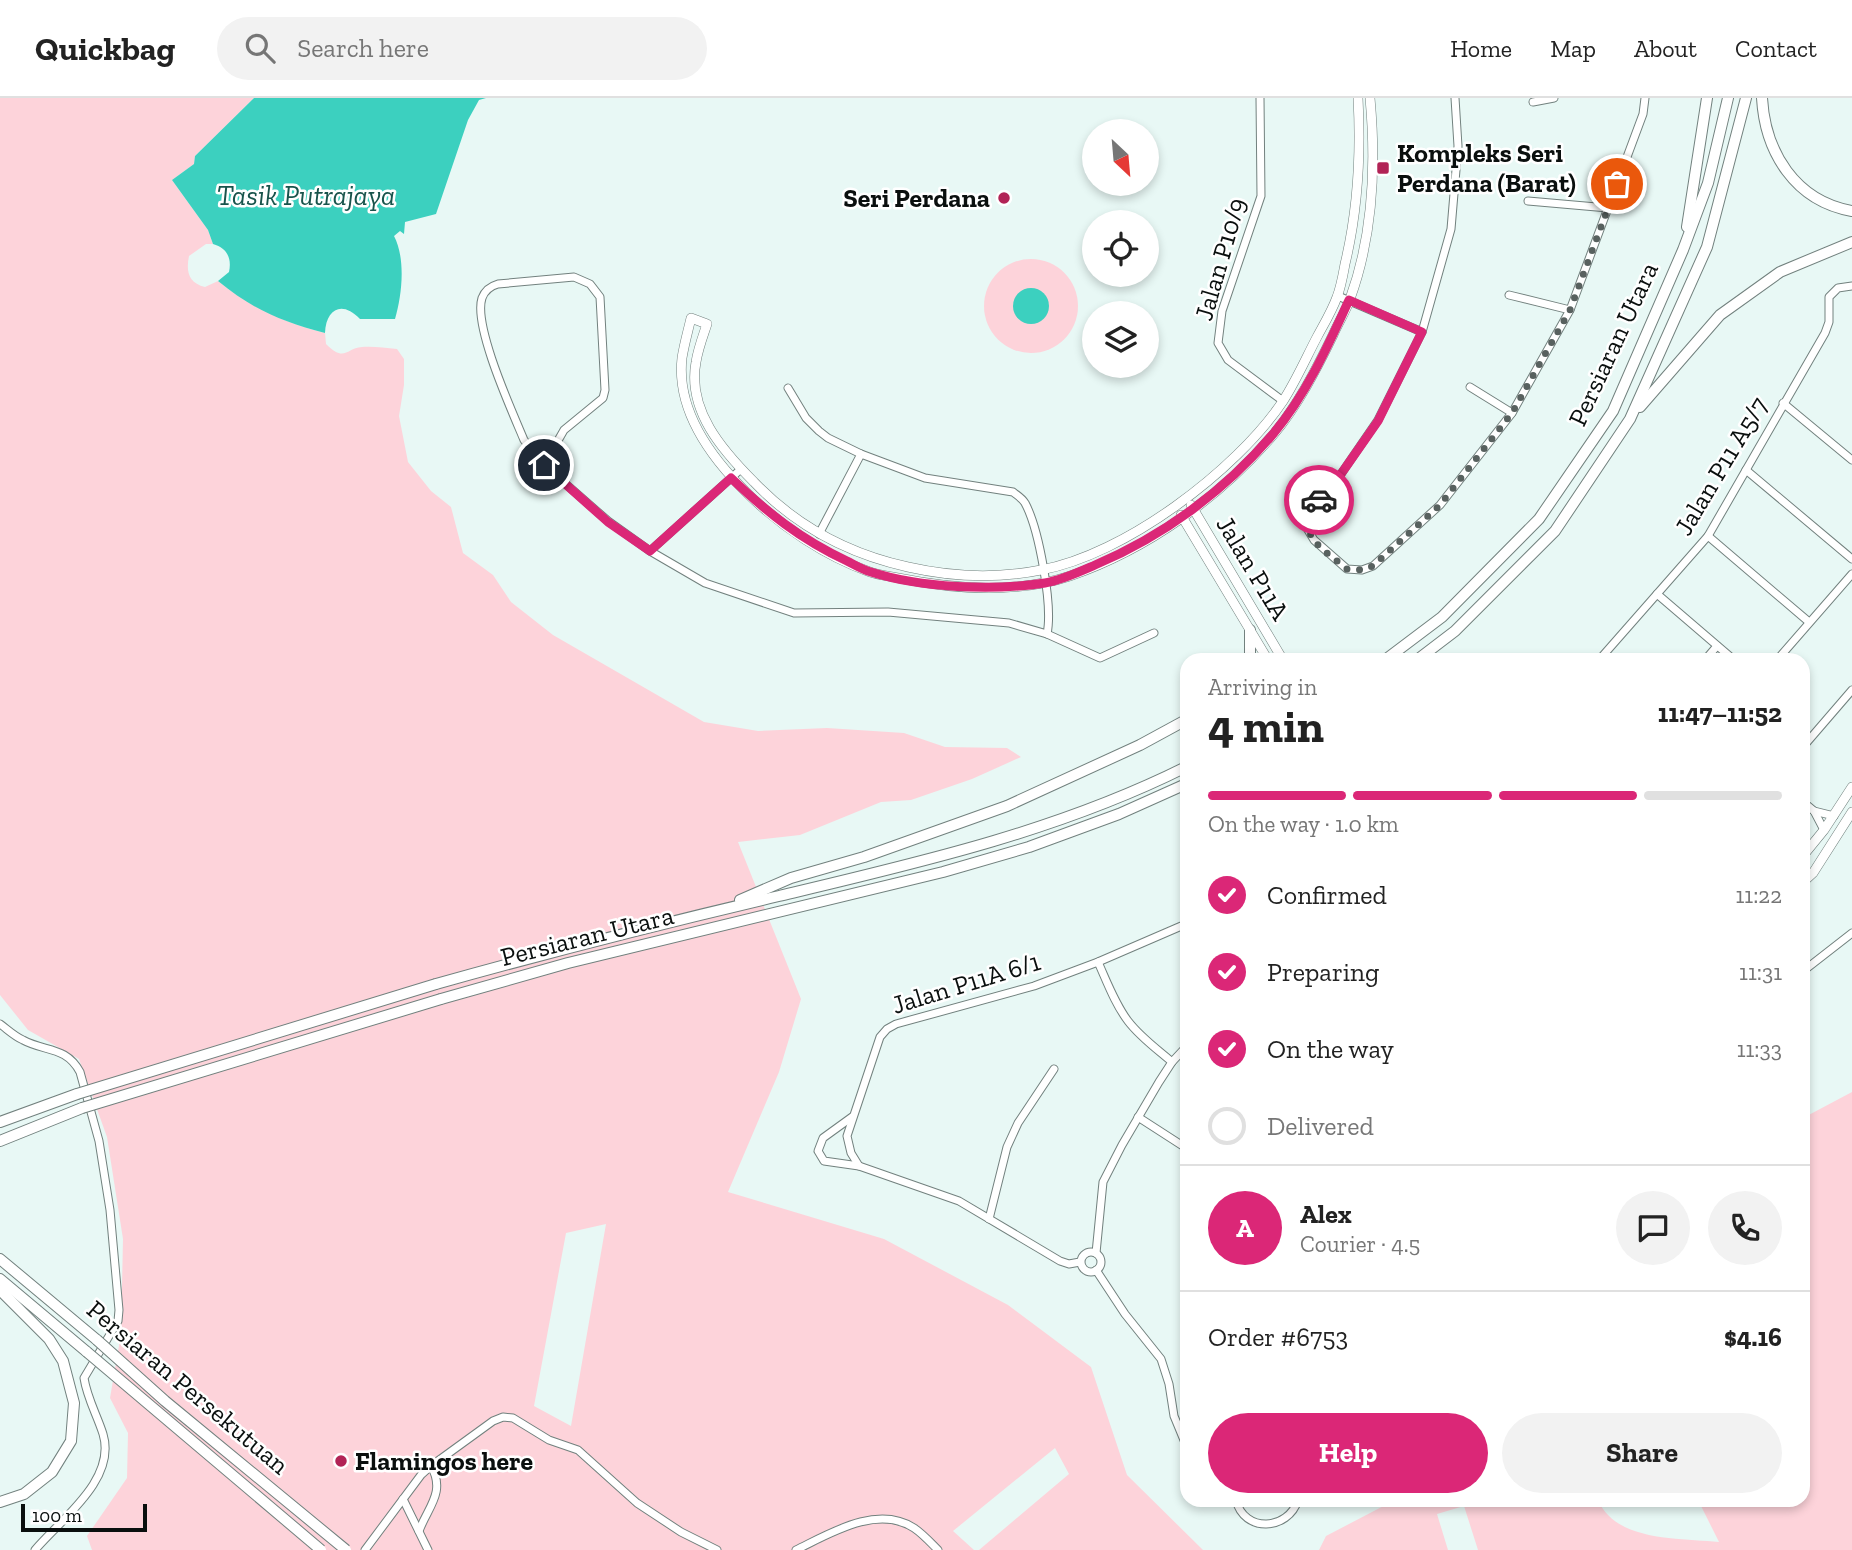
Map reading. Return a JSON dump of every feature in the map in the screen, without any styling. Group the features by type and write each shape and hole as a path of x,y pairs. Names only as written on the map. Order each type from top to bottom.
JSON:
{"main road":[{"path":"1683,250 1707,98"},
{"name":"Persiaran Utara","path":"1394,653 1442,617 1539,519 1613,411 1683,250 1708,183 1728,98"},
{"name":"Persiaran Utara","path":"1426,653 1455,631 1555,531 1630,419 1707,247 1746,98"},
{"path":"1762,98 1766,129 1785,170 1800,186 1817,198 1840,209 1852,211"},
{"path":"1630,419 1720,315 1780,272 1852,242"},
{"path":"1250,630 1250,653"},
{"path":"715,911 791,878 864,857 1007,806 1140,746 1180,723"},
{"name":"Persiaran Utara","path":"2,1121 77,1094 436,984 564,948 941,857 1027,832 1114,800 1180,770"},
{"name":"Persiaran Utara","path":"0,1141 82,1108 441,999 568,963 943,872 1029,847 1119,814 1180,787"},
{"name":"Persiaran Persekutuan","path":"0,1259 165,1401 346,1550"},
{"name":"Persiaran Persekutuan","path":"0,1279 321,1550"},
{"path":"0,1290 49,1339 63,1361 74,1403 71,1441 52,1472 24,1494 0,1502"}],"street":[{"name":"Jalan P10/9","path":"1260,98 1261,196 1222,311 1218,343 1228,360 1283,401"},
{"path":"1358,98 1360,137 1355,213 1338,296 1283,401 1242,449 1187,499 1137,531 1091,554 1043,570 991,576 941,575 874,560 819,534 772,501 714,436 702,412 695,377 696,361 707,324 691,318 682,359 686,399 705,444 731,478 763,509 813,545 870,572 940,586 990,587 1045,583 1071,576 1118,555 1194,510 1274,434 1318,366 1349,300 1362,258 1373,154 1370,98"},
{"path":"1455,98 1458,146 1451,229 1422,332 1378,421 1341,474 1310,510 1307,520 1308,530 1314,540 1347,569 1362,570 1373,566 1440,505 1512,413 1570,310 1643,114 1645,98"},
{"path":"1533,102 1554,98"},
{"path":"1528,201 1608,208"},
{"path":"544,465 564,430 603,398 605,390 600,297 590,284 574,277 498,284 485,292 481,303 487,344 524,440 544,465 608,522 650,551 705,583 794,612 888,612 1009,624 1047,634 1100,658 1154,633"},
{"name":"Jalan P11 A5/7","path":"1605,653 1708,537 1825,333 1829,322 1829,297 1838,288 1852,286"},
{"path":"1508,295 1570,310"},
{"path":"1338,296 1422,332"},
{"path":"1470,387 1512,413"},
{"path":"788,388 806,418 819,431 861,454 925,478 1013,492 1024,500 1032,517 1043,570 1050,621 1047,634"},
{"path":"1783,403 1851,455"},
{"path":"819,534 861,454"},
{"path":"650,551 741,469"},
{"path":"1746,470 1852,559"},
{"name":"Jalan P11A","path":"1187,499 1279,653"},
{"name":"Jalan P11A","path":"1176,507 1264,653"},
{"path":"1708,537 1809,622"},
{"path":"1783,653 1852,574"},
{"path":"1657,594 1726,653"},
{"path":"1711,653 1717,646"},
{"path":"1810,739 1852,690"},
{"path":"1810,847 1852,787"},
{"path":"1810,808 1824,830"},
{"path":"1814,811 1834,816"},
{"path":"1810,875 1852,812"},
{"name":"Jalan P11A 6/1","path":"859,1166 847,1136 880,1037 887,1029 896,1024 1034,986 1180,927"},
{"path":"1810,966 1852,933"},
{"path":"1098,962 1127,1021 1172,1062"},
{"path":"0,1024 24,1041 60,1051 80,1072 99,1141 110,1210 119,1310 113,1331 84,1378 105,1444 99,1472 74,1511 35,1550"},
{"path":"1096,1252 1089,1251 1083,1255 1080,1262 1089,1272 1101,1265 1096,1252 1103,1182 1138,1117 1180,1053"},
{"path":"989,1219 1007,1147 1018,1123 1054,1069"},
{"path":"852,1116 822,1138 818,1152 824,1161 859,1166 960,1201 1060,1261 1069,1264 1080,1262"},
{"path":"1138,1117 1180,1144"},
{"path":"1096,1270 1125,1314 1161,1359 1180,1430"},
{"path":"365,1550 431,1466 503,1417 513,1418 550,1440 578,1450 637,1503 681,1532 717,1550"},
{"path":"419,1531 436,1496 438,1484 431,1466"},
{"path":"403,1499 428,1550"},
{"path":"1239,1507 1242,1514 1256,1523 1267,1525 1288,1516 1294,1507"},
{"path":"796,1550 852,1524 885,1520 914,1528 939,1550"}],"shaded area":[{"path":"0,98 254,98 195,156 194,164 172,180 208,230 213,244 206,244 189,256 190,276 195,283 205,287 218,281 268,313 325,333 326,344 337,353 342,354 362,347 397,349 404,359 404,385 399,416 408,462 431,491 451,507 463,553 493,575 511,602 553,635 704,722 758,731 827,728 904,733 945,747 1007,748 1021,757 972,779 911,800 881,802 800,835 738,842 801,999 779,1072 728,1192 884,1239 1008,1305 1091,1367 1127,1475 1203,1550 979,1550 1069,1474 1055,1448 953,1531 974,1550 92,1550 87,1536 127,1478 128,1433 110,1398 121,1334 123,1239 107,1137 79,1059 28,1030 0,995","holes":["606,1224 571,1426 534,1406 566,1233"]},
{"path":"1031,259 1049,263 1064,273 1074,288 1078,306 1074,324 1064,339 1049,349 1031,353 1013,349 998,339 988,324 984,306 988,288 998,273 1013,263"},
{"path":"1852,1092 1852,1550 1478,1550 1464,1507 1602,1507 1619,1524 1634,1531 1668,1538 1719,1542 1702,1507 1810,1507 1810,1114"},
{"path":"1382,1507 1461,1507 1437,1514 1448,1550 1319,1550 1326,1536"}],"water":[{"name":"Tasik Putrajaya","path":"254,98 486,98 479,100 468,120 436,214 405,222 404,234 400,231 394,236 400,255 402,277 395,319 360,319 347,310 336,310 328,318 325,333 268,313 218,281 229,272 227,254 213,244 208,230 172,180 194,164 195,156"},
{"path":"1031,288 1044,293 1049,306 1044,319 1031,324 1018,319 1013,306 1018,293"}],"way so far":[{"path":"1319,500 1310,510 1308,530 1314,540 1347,569 1354,571 1373,566 1440,505 1512,413 1570,310 1617,184"}],"place":[{"name":"Kompleks Seri Perdana (Barat)","path":"1383,168"},
{"name":"Seri Perdana","path":"1004,198"},
{"name":"Flamingos here","path":"341,1461"}],"route":[{"path":"544,465 608,522 650,551 731,478 763,509 813,545 870,572 940,586 990,587 1045,583 1071,576 1149,538 1194,510 1235,473 1274,434 1293,408 1318,366 1349,300 1422,332 1378,421 1319,500"}]}
